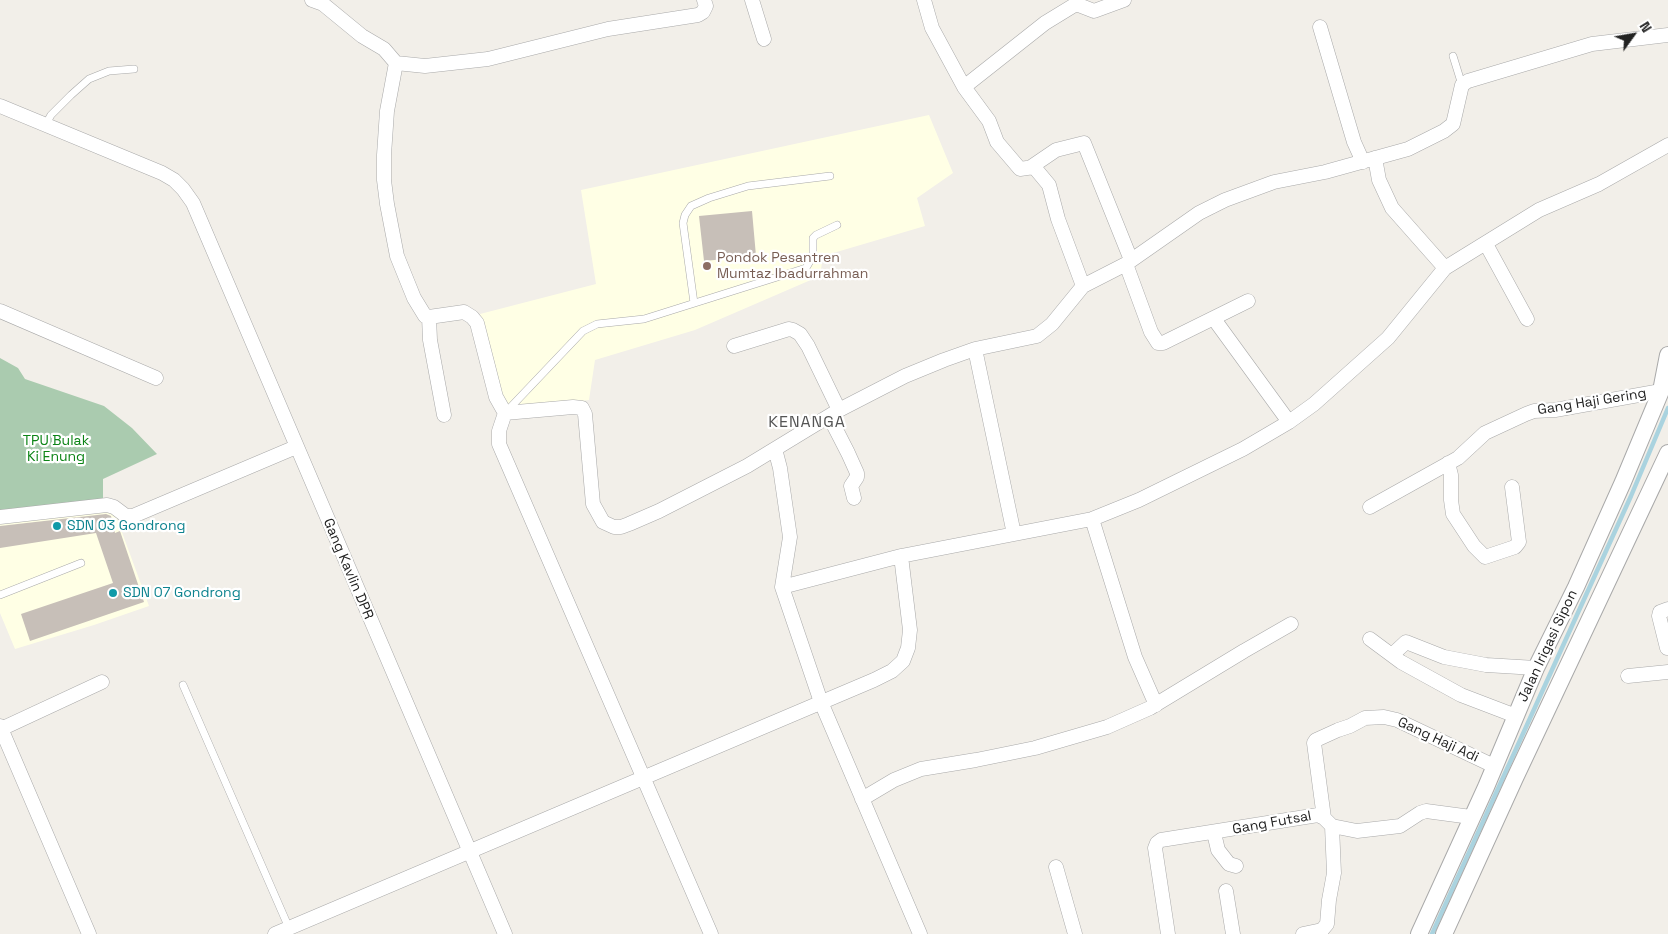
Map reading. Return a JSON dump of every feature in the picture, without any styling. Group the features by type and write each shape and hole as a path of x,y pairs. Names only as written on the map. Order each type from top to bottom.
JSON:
{"street":[{"path":"312,0 324,4 362,36 384,49 396,63 425,66 488,59 608,29 698,14 703,12 706,6 704,0"},
{"path":"752,0 764,39"},
{"path":"924,0 932,28 964,87 989,121 997,142 1020,169 1023,170 1031,167 1056,150 1084,143 1129,262 1151,332 1158,343 1163,343 1248,301"},
{"path":"964,87 1045,23 1076,4 1094,11 1124,0"},
{"path":"1320,27 1354,142 1369,160 1392,208 1445,268"},
{"path":"505,413 573,407 582,408 585,414 593,504 603,522 621,527 659,511 747,466 834,413 905,376 975,349 1037,336 1052,324 1071,298 1083,286 1129,262 1198,213 1224,200 1274,182 1326,172 1408,149 1444,132 1453,124 1462,85 1475,78 1592,44 1668,35"},
{"path":"396,63 387,111 384,180 398,256 414,298 425,316 464,312 472,317 479,331 496,397 505,413 499,431 499,444 711,934"},
{"name":"Gang Kavlin DPR","path":"0,106 162,173 174,180 183,189 192,203 505,934"},
{"path":"782,588 901,556 1092,519 1139,500 1234,453 1289,422 1314,404 1388,338 1445,268 1539,210 1599,184 1668,145"},
{"path":"1031,167 1037,169 1049,185 1058,219 1083,286"},
{"path":"1486,244 1527,319"},
{"path":"0,311 156,378"},
{"path":"429,317 430,340 444,415"},
{"path":"1214,319 1289,422"},
{"path":"734,346 789,329 800,334 808,346 857,473 857,477 851,486 854,498"},
{"path":"975,349 1014,534"},
{"name":"Jalan Irigasi Sipon","path":"1420,934 1536,668 1576,587 1631,464 1664,381 1668,355"},
{"name":"Gang Haji Gering","path":"1370,507 1448,463 1465,452 1486,433 1498,426 1534,411 1555,410 1664,381"},
{"path":"0,517 106,505 114,507 126,516 133,516 296,447"},
{"path":"775,449 780,468 790,538 782,588 821,702 920,934"},
{"name":"Jalan Irigasi Sipon","path":"1444,934 1668,453"},
{"path":"1448,463 1451,475 1450,500 1453,514 1474,546 1485,556 1515,547 1518,542 1512,487"},
{"path":"1092,519 1135,657 1156,705"},
{"path":"275,934 291,931 892,671 903,661 908,648 910,630 901,556"},
{"path":"1667,648 1660,612 1668,609"},
{"path":"862,799 894,780 921,769 1035,748 1107,727 1156,705 1291,624"},
{"path":"1370,639 1401,662 1461,695 1516,716"},
{"path":"1392,655 1406,642 1444,656 1486,664 1536,668"},
{"path":"1628,676 1668,672"},
{"path":"89,934 1,728 102,682"},
{"name":"Gang Haji Adi","path":"1328,822 1314,743 1316,740 1365,718 1384,717 1397,720 1494,766"},
{"name":"Gang Futsal","path":"1168,934 1155,848 1161,840 1318,815 1328,822 1357,831 1400,826 1426,811 1471,817"},
{"path":"1303,934 1322,930 1327,924 1334,873 1328,822"},
{"path":"1214,832 1218,850 1229,864 1236,866"},
{"path":"1056,867 1075,934"},
{"path":"1226,891 1233,934"}],"lane":[{"path":"1453,56 1462,85"},
{"path":"46,124 71,94 89,79 109,71 134,69"},
{"path":"694,303 684,223 685,215 691,206 748,186 830,176"},
{"path":"505,413 583,331 597,324 644,319 806,268 814,256 813,238 820,231 836,225"},
{"path":"0,595 81,562"},
{"path":"182,685 291,931"}],"shaded area":[{"name":"Pondok Pesantren Mumtaz Ibadurrahman","path":"929,115 953,173 917,198 925,226 823,256 820,276 695,330 595,360 589,400 523,408 505,405 480,314 596,284 581,190"},
{"path":"112,505 149,606 15,649 0,613 0,521"}],"green space":[{"name":"TPU Bulak Ki Enung","path":"0,358 18,368 25,379 104,406 132,428 157,454 103,479 103,503 0,513"}],"building":[{"path":"752,211 756,256 704,261 699,216"},
{"name":"SDN 07 Gondrong","path":"106,514 111,516 115,533 120,531 144,602 30,641 21,614 113,583 96,533 0,548 0,526"}],"waterway":[{"path":"1432,934 1631,496 1668,408"}],"place":[{"name":"Pondok Pesantren Mumtaz Ibadurrahman","path":"707,266"},
{"name":"SDN 03 Gondrong","path":"57,526"},
{"name":"SDN 07 Gondrong","path":"113,593"}],"district":[{"name":"KENANGA","path":"807,423"}]}
